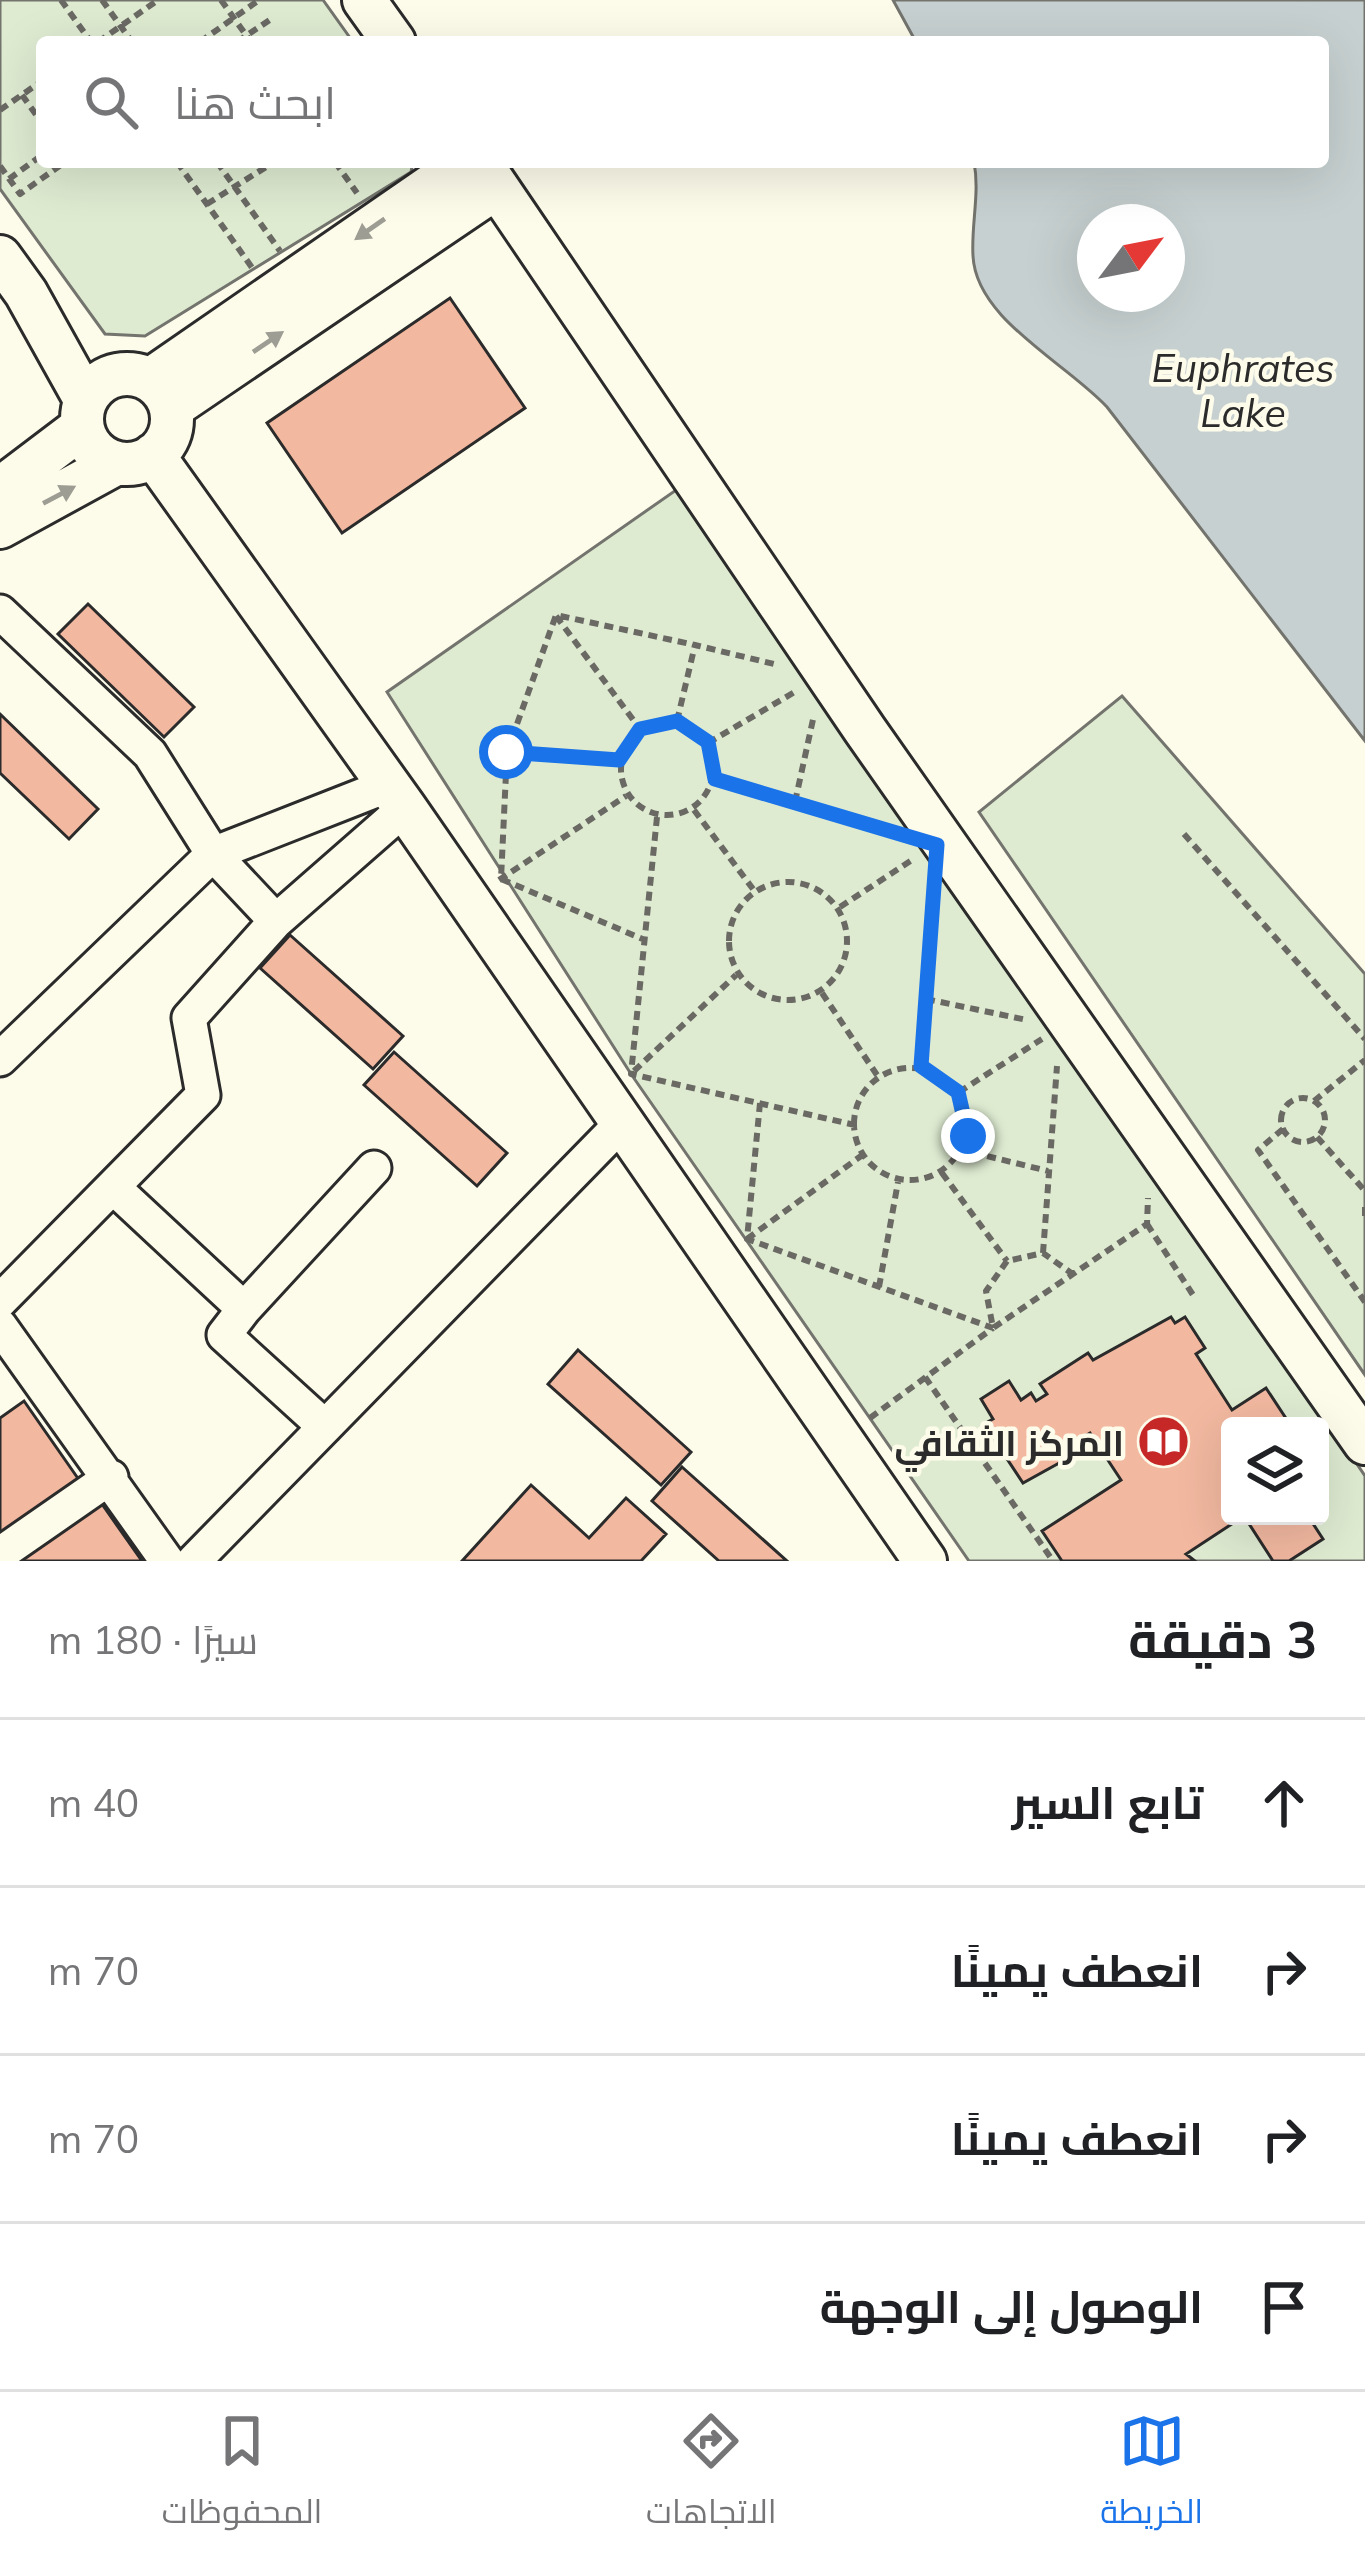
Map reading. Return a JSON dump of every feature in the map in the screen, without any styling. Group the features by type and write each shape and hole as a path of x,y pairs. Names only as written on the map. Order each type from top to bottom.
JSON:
{"main road":[{"path":"364,0 390,36"},
{"path":"149,387 286,287 481,170"},
{"path":"0,489 84,413 101,381 149,387 481,170"},
{"path":"481,170 865,730 1365,1443"},
{"path":"0,257 26,293 84,413 94,451 135,459 397,796 484,890 619,1098 731,1251 839,1441 912,1555"},
{"path":"0,526 135,459 168,437 149,387 26,293"}],"street":[{"path":"0,612 150,754 213,854 276,921"},
{"path":"0,1059 213,854 397,796"},
{"path":"0,1300 203,1095 189,1018 397,796"},
{"path":"194,1561 325,1426 619,1098"},
{"path":"325,1426 224,1335 374,1168"},
{"path":"113,1186 244,1309"},
{"path":"0,1326 167,1561"},
{"path":"0,1554 111,1477"}],"path":[{"path":"61,0 89,36"},
{"path":"102,0 128,36"},
{"path":"104,36 158,0"},
{"path":"221,0 246,36"},
{"path":"208,36 259,0"},
{"path":"251,36 271,19"},
{"path":"0,110 36,85"},
{"path":"22,95 36,115"},
{"path":"9,179 36,159"},
{"path":"0,166 20,194 57,168"},
{"path":"181,168 207,204 286,287"},
{"path":"221,168 286,287"},
{"path":"207,204 265,168"},
{"path":"339,168 363,201"},
{"path":"556,615 780,666"},
{"path":"556,615 640,729"},
{"path":"484,890 506,752 556,615"},
{"path":"677,721 695,645"},
{"path":"708,742 803,687"},
{"path":"795,803 817,697"},
{"path":"677,721 708,742 715,779 694,810 657,818 626,796 619,760 640,729 677,721"},
{"path":"506,752 619,760"},
{"path":"715,779 896,833"},
{"path":"484,890 626,796"},
{"path":"694,810 753,889"},
{"path":"619,1098 645,940 657,818"},
{"path":"1184,834 1365,1039"},
{"path":"840,907 917,857"},
{"path":"800,880 840,907 849,953 822,993 775,1002 736,975 727,928 753,889 800,880"},
{"path":"921,1066 934,889"},
{"path":"484,890 645,940"},
{"path":"619,1098 736,975"},
{"path":"822,993 877,1075"},
{"path":"926,998 1038,1022"},
{"path":"958,1092 1043,1037"},
{"path":"1043,1253 1059,1047"},
{"path":"1365,1060 1314,1102 1288,1104 1282,1129 1258,1150 1365,1302"},
{"path":"921,1066 958,1092 968,1136 942,1173 898,1182 861,1156 852,1112 877,1075 921,1066"},
{"path":"619,1098 760,1103 855,1125"},
{"path":"1282,1129 1300,1142 1317,1136 1324,1120 1314,1102"},
{"path":"731,1251 760,1103"},
{"path":"1317,1136 1365,1191"},
{"path":"958,1149 1049,1171"},
{"path":"731,1251 861,1156"},
{"path":"942,1173 1007,1261"},
{"path":"879,1287 898,1182"},
{"path":"1149,1188 1148,1224 1193,1295"},
{"path":"1365,1208 1365,1220"},
{"path":"839,1441 993,1328 1148,1224"},
{"path":"731,1251 879,1287 993,1328"},
{"path":"993,1328 986,1292 1007,1261 1043,1253 1074,1275"},
{"path":"925,1377 1053,1561"}],"green space":[{"path":"0,0 323,0 349,36 36,36 36,168 412,168 145,336 105,334 0,189"},
{"path":"689,481 1325,1417 1221,1417 1221,1525 1329,1525 1329,1423 1365,1476 1365,1561 969,1561 631,1074 387,692"},
{"path":"1122,696 1365,974 1365,1375 979,812"}],"water":[{"name":"Euphrates Lake","path":"893,0 1365,0 1365,741 1107,407 1025,338 989,300 973,256 975,168 1329,168 1329,36 913,36"}],"building":[{"path":"450,298 525,408 342,533 267,423"},
{"path":"88,604 194,707 164,737 58,634"},
{"path":"0,714 98,809 69,839 0,773"},
{"path":"290,935 403,1036 373,1069 260,968"},
{"path":"394,1052 507,1153 477,1186 364,1085"},
{"name":"المركز الثقافي","path":"1171,1317 1175,1323 1185,1317 1205,1348 1196,1354 1232,1410 1266,1388 1285,1417 1221,1417 1221,1525 1230,1525 1186,1554 1195,1561 1062,1561 1042,1531 1121,1480 1090,1433 1082,1438 1088,1447 1023,1483 984,1424 993,1419 981,1399 1009,1381 1021,1400 1031,1393 1036,1401 1047,1394 1040,1384 1088,1353 1093,1360"},
{"path":"578,1350 691,1452 661,1485 548,1384"},
{"path":"24,1401 84,1487 0,1544 0,1418"},
{"path":"682,1467 787,1561 719,1561 652,1501"},
{"path":"531,1485 589,1538 626,1498 666,1534 641,1561 462,1561"},
{"path":"97,1497 142,1561 6,1561"},
{"path":"1250,1525 1314,1525 1323,1539 1289,1561 1273,1561"}],"place":[{"name":"المركز الثقافي","path":"1163,1442"}],"route":[{"path":"506,752 619,760 640,729 677,721 708,742 715,779 937,845 921,1066 958,1092 968,1136"}]}
